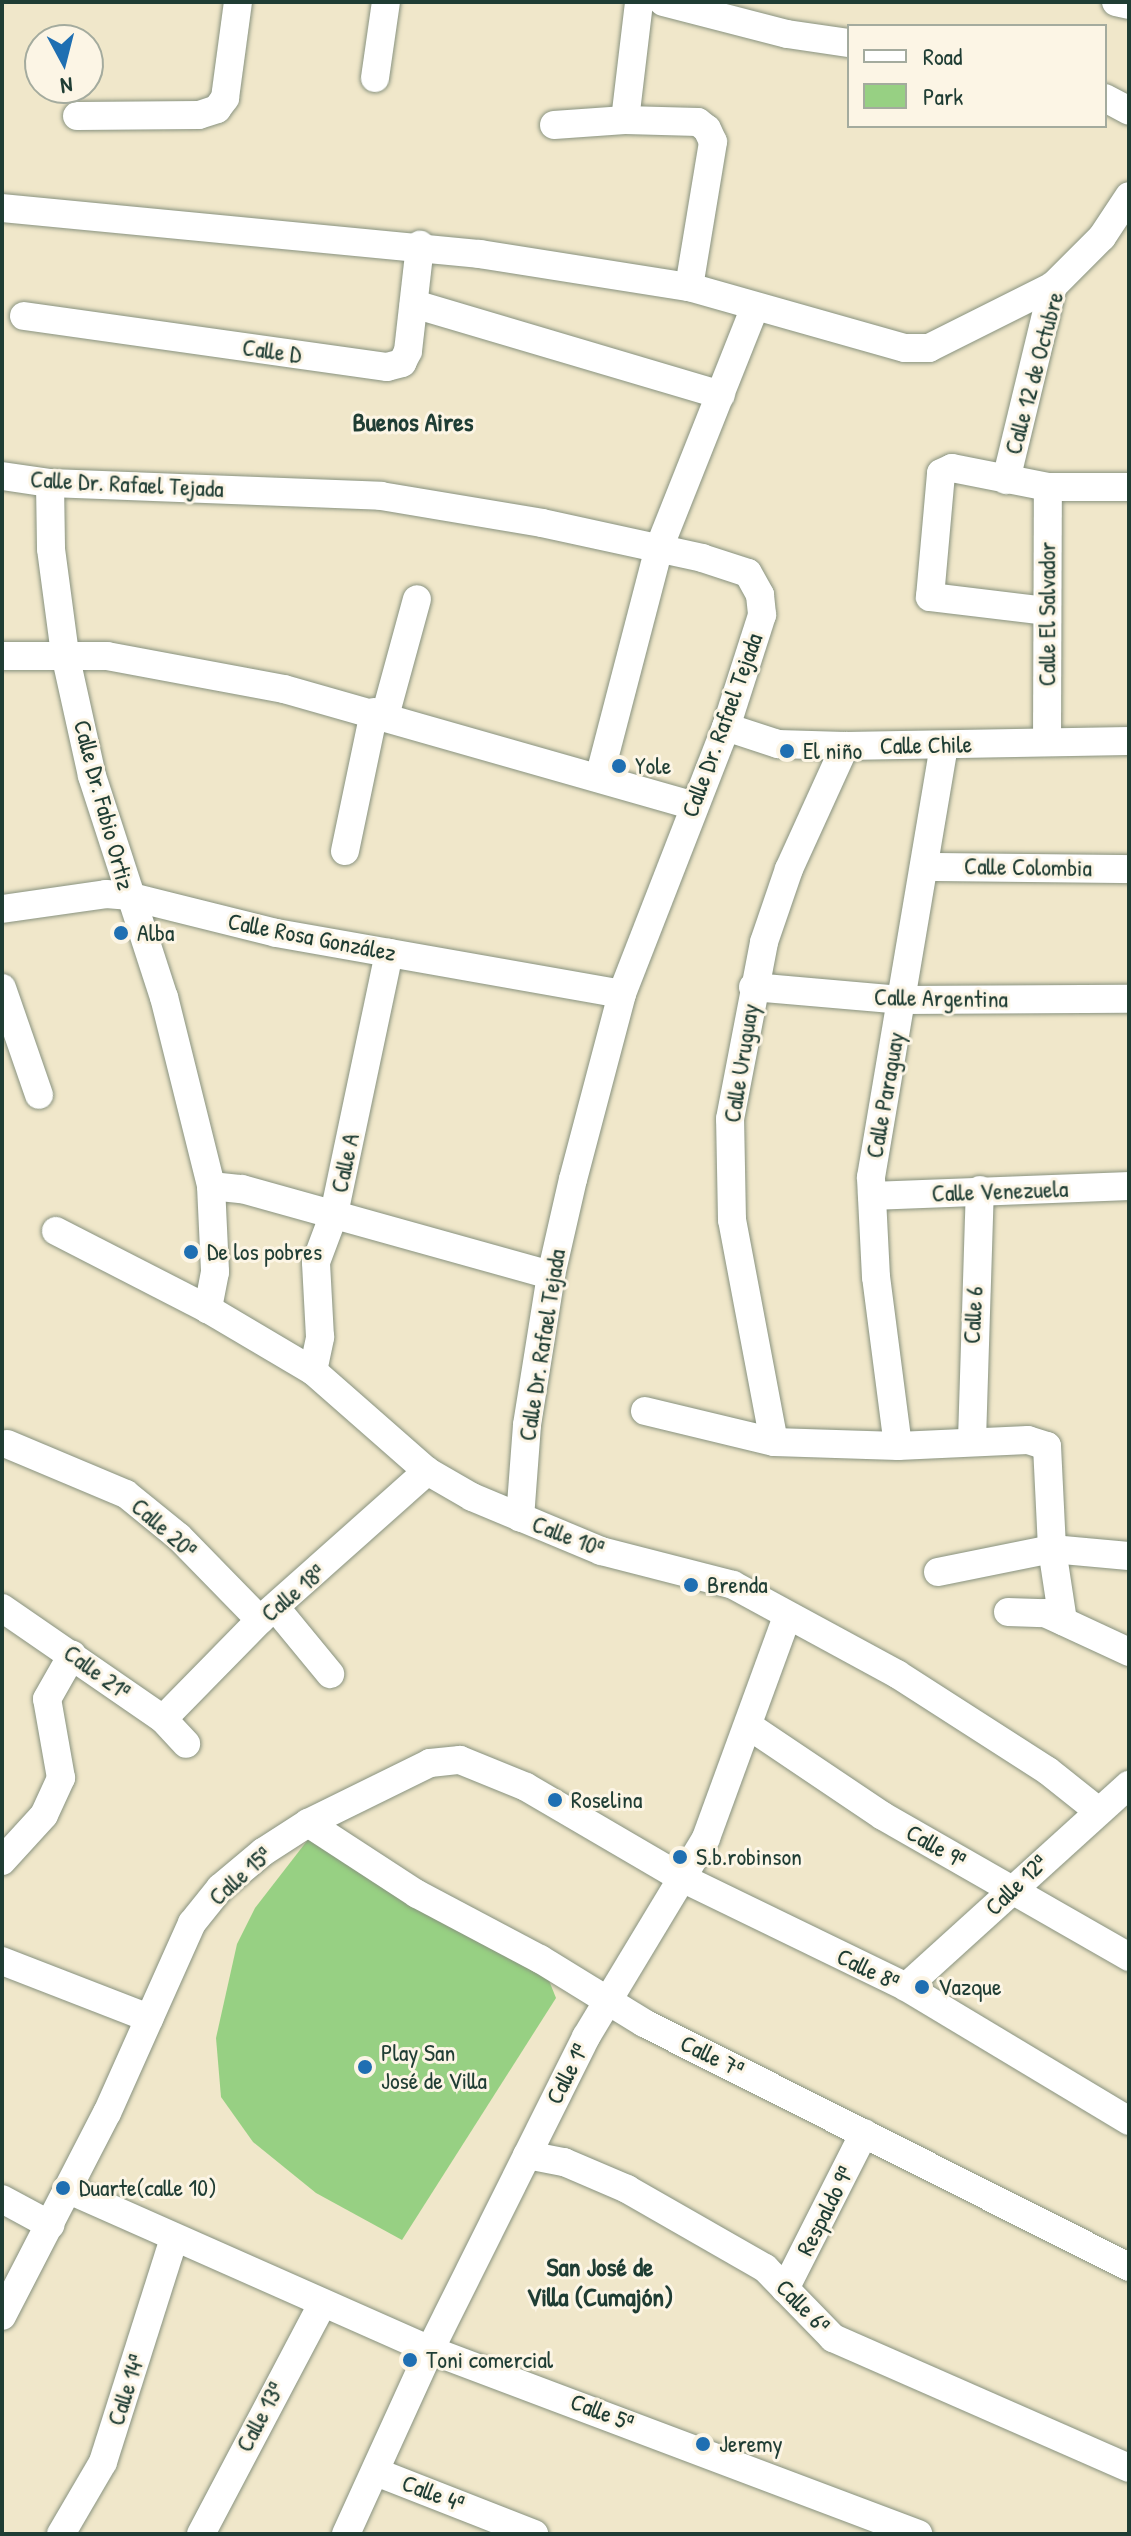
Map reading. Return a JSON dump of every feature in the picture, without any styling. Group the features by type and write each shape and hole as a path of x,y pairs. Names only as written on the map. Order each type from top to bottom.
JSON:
{"street":[{"path":"77,116 199,115 217,109 225,98 238,2"},
{"path":"375,78 386,2"},
{"path":"625,120 639,2"},
{"path":"663,2 787,34 847,43"},
{"path":"1116,2 1129,5"},
{"path":"1107,99 1129,111"},
{"path":"554,125 625,120 698,122 713,142 689,287"},
{"name":"Calle 12 de Octubre","path":"1006,480 1053,286 1116,235 1129,196"},
{"path":"2,208 420,245 689,287 905,348 929,348 1053,286"},
{"name":"Calle D","path":"24,316 387,367 402,363 408,351 420,245"},
{"path":"414,304 721,395"},
{"path":"599,778 659,548 755,307"},
{"path":"1046,611 930,597 941,473 952,468 1048,487 1129,487"},
{"name":"Calle Dr. Rafael Tejada","path":"2,476 50,483 381,496 659,548 748,573 760,595 762,615 726,727 622,994 551,1275 527,1425 520,1518"},
{"name":"Calle Dr. Fabio Ortiz","path":"50,483 51,549 65,654 92,776 128,896 164,997 211,1186 215,1272 208,1309"},
{"name":"Calle El Salvador","path":"1047,742 1048,487"},
{"path":"345,851 380,714 417,599"},
{"path":"2,656 65,654 284,689 694,806"},
{"name":"Calle Chile","path":"726,727 778,744 944,746 1129,741"},
{"name":"Calle Uruguay","path":"774,1442 732,1220 730,1119 753,987 789,869 845,746"},
{"name":"Calle Paraguay","path":"898,1446 876,1277 872,1196 944,746"},
{"name":"Calle Colombia","path":"927,867 1129,869"},
{"name":"Calle Rosa González","path":"2,909 106,894 128,896 276,933 622,994"},
{"name":"Calle A","path":"313,1371 320,1337 316,1262 334,1214 389,953"},
{"name":"Calle Argentina","path":"753,987 903,1000 1129,999"},
{"path":"2,988 39,1095"},
{"path":"211,1186 242,1189 551,1275"},
{"name":"Calle Venezuela","path":"872,1196 1129,1186"},
{"name":"Calle 6","path":"972,1440 980,1190"},
{"name":"Calle 10ª","path":"56,1231 208,1309 313,1371 427,1471 520,1518 601,1551 661,1562 733,1585 897,1674 1048,1771 1097,1810"},
{"path":"645,1411 774,1442 898,1446 972,1440 1028,1440 1047,1446 1052,1549 1063,1621"},
{"name":"Calle 20ª","path":"7,1444 126,1494 268,1613 330,1674"},
{"name":"Calle 18ª","path":"163,1719 268,1613 427,1471"},
{"path":"938,1572 1052,1549 1129,1556"},
{"name":"Calle 21ª","path":"2,1608 163,1719 186,1744"},
{"path":"1008,1612 1045,1613 1129,1652"},
{"name":"Calle 1ª","path":"346,2534 430,2350 527,2155 610,2001 706,1838 787,1617"},
{"path":"2,1861 44,1815 61,1778 47,1699 72,1655"},
{"name":"Calle 9ª","path":"749,1726 883,1816 1129,1957"},
{"name":"Calle 15ª","path":"2,2316 11,2276 50,2225 69,2190 192,1923 220,1888 308,1823 430,1763 460,1760 526,1787 682,1878"},
{"name":"Calle 12ª","path":"906,1987 1009,1889 1129,1785"},
{"name":"Calle 7ª","path":"308,1823 417,1894 610,2001 864,2133 951,2173 1129,2267"},
{"name":"Calle 8ª","path":"682,1878 906,1987 1129,2121"},
{"path":"2,1961 149,2018"},
{"name":"Respaldo 9ª","path":"785,2289 864,2133"},
{"name":"Calle 6ª","path":"527,2155 564,2162 627,2189 765,2268 833,2338 1129,2468"},
{"name":"Calle 5ª","path":"69,2190 430,2350 918,2534"},
{"path":"2,2199 50,2225"},
{"name":"Calle 14ª","path":"61,2534 103,2462 174,2238"},
{"name":"Calle 13ª","path":"201,2534 323,2303"},
{"name":"Calle 4ª","path":"376,2472 534,2534"}],"green space":[{"name":"Play San José de Villa","path":"310,1837 548,1978 556,1998 402,2240 316,2193 253,2142 221,2097 216,2038 237,1944 255,1908"}],"place":[{"name":"El niño","path":"787,751"},
{"name":"Yole","path":"619,766"},
{"name":"Alba","path":"121,933"},
{"name":"De los pobres","path":"191,1252"},
{"name":"Brenda","path":"691,1585"},
{"name":"Roselina","path":"555,1800"},
{"name":"S.b.robinson","path":"680,1857"},
{"name":"Vazque","path":"922,1987"},
{"name":"Play San José de Villa","path":"365,2067"},
{"name":"Duarte(calle 10)","path":"63,2188"},
{"name":"Toni comercial","path":"410,2360"},
{"name":"Jeremy","path":"703,2444"}],"district":[{"name":"Buenos Aires","path":"413,422"},
{"name":"San José de Villa (Cumajón)","path":"600,2282"}]}
